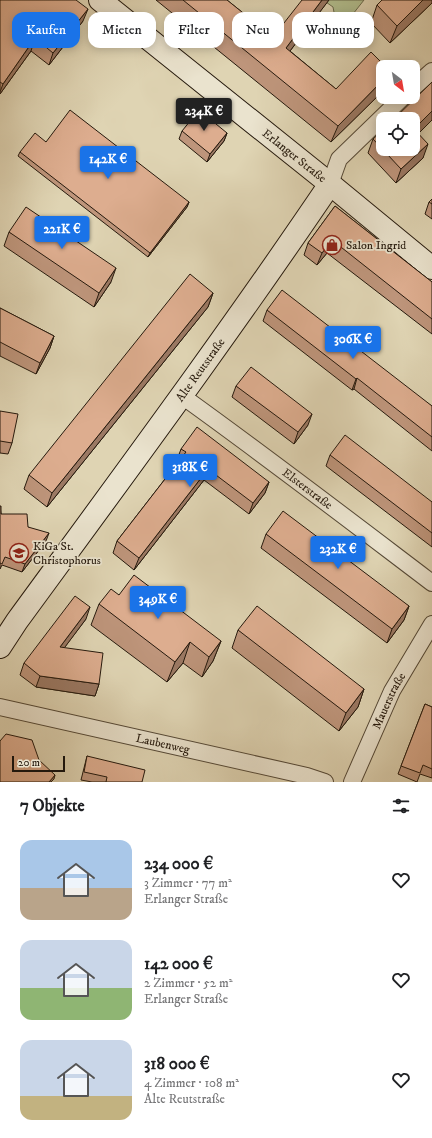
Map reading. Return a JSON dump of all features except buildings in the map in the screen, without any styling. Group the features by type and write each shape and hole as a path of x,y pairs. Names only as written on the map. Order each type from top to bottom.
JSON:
{"main road":[{"name":"Erlanger Straße","path":"100,0 330,184 432,268"},
{"name":"Alte Reutstraße","path":"0,647 274,267 330,184"}],"street":[{"path":"420,82 432,71"},
{"name":"Alte Reutstraße","path":"330,184 339,159 397,104"},
{"name":"Elsterstraße","path":"182,396 253,447 432,583"},
{"name":"Mauerstraße","path":"352,782 392,691 432,624"},
{"name":"Laubenweg","path":"0,707 300,774 325,782"}],"green space":[{"path":"323,0 364,0 355,12 334,12 333,7"}],"place":[{"name":"Salon Ingrid","path":"332,245"},
{"name":"KiGa St. Christophorus","path":"19,553"}]}
